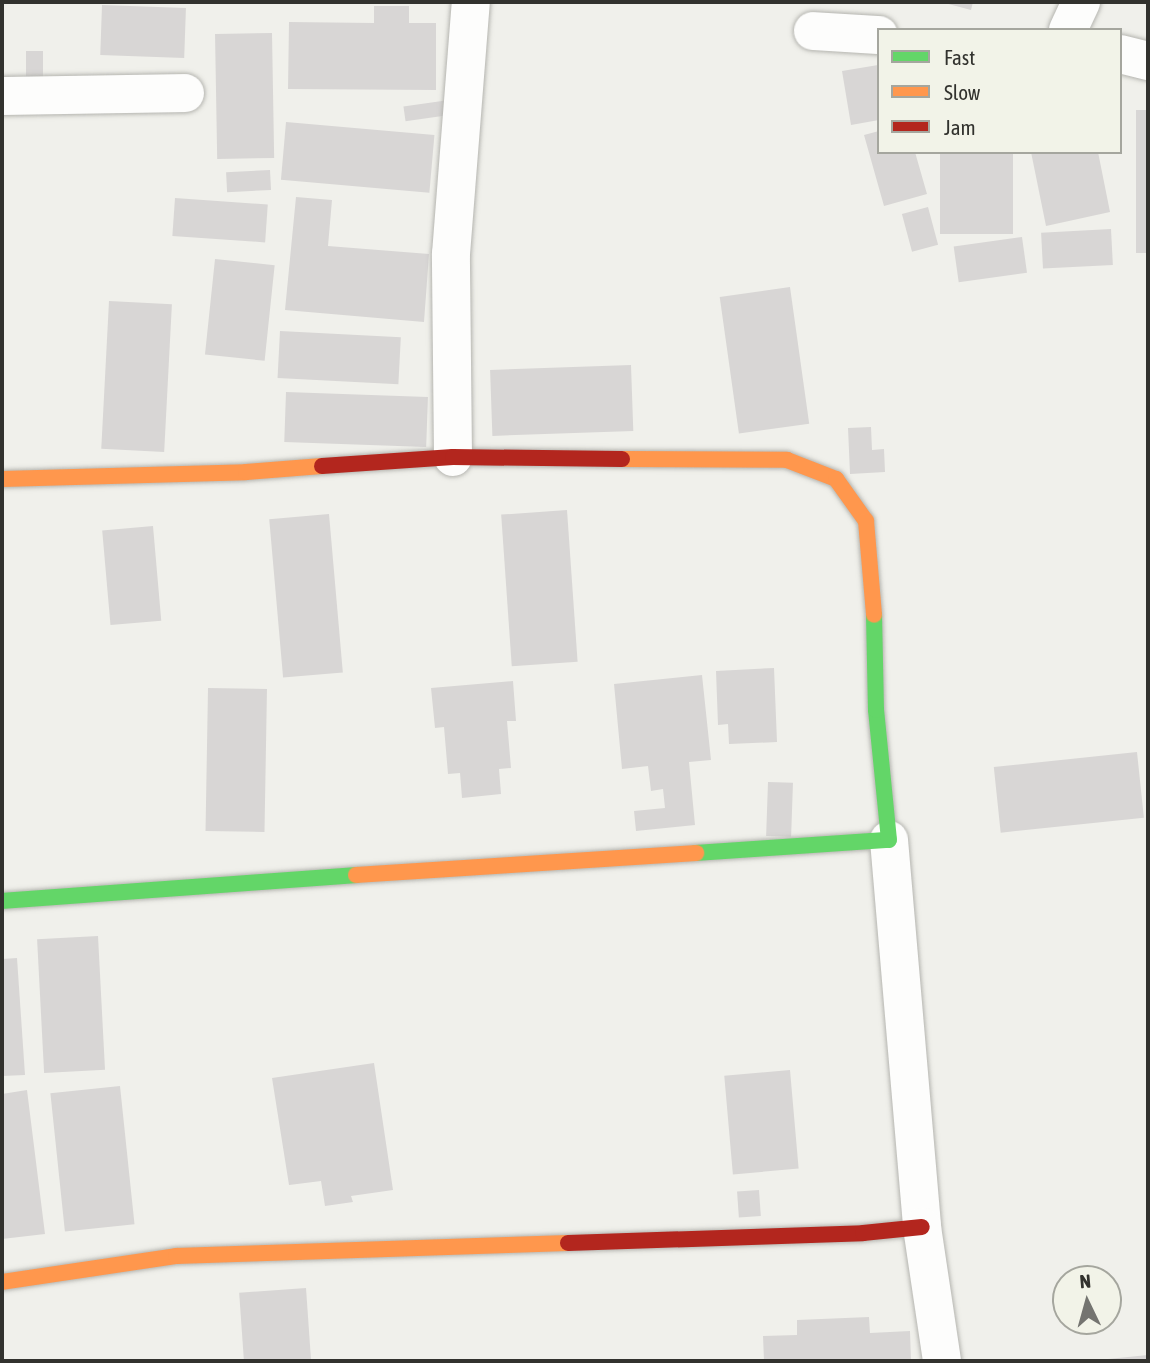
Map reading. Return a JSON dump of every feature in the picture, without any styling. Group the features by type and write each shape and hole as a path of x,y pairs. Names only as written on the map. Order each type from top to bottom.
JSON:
{"street":[{"path":"453,457 451,254 471,2"},
{"path":"1070,28 1081,2"},
{"path":"813,31 877,35"},
{"path":"1122,54 1148,61"},
{"path":"2,96 186,93"},
{"path":"2,479 246,472 453,457 787,460 836,479 866,521 873,578 876,710 922,1227 942,1361"},
{"path":"2,901 889,839"},
{"path":"2,1282 176,1256 863,1233 922,1227"}],"building":[{"path":"941,2 973,2 971,10"},
{"path":"102,5 186,8 184,58 100,55"},
{"path":"374,6 409,6 409,23 436,23 436,90 288,89 289,22 374,23"},
{"path":"272,33 274,158 217,159 215,34"},
{"path":"26,51 43,51 43,82 26,82"},
{"path":"877,65 877,120 851,125 842,71"},
{"path":"449,100 451,115 406,121 403,106"},
{"path":"1136,110 1148,110 1148,253 1136,253"},
{"path":"286,122 434,135 429,193 281,180"},
{"path":"877,132 877,154 916,154 927,194 884,206 864,135"},
{"path":"940,154 1013,154 1013,234 940,234"},
{"path":"1031,154 1098,154 1110,212 1046,226"},
{"path":"270,170 271,190 227,192 226,172"},
{"path":"296,197 332,200 328,246 429,254 424,322 285,310"},
{"path":"175,198 268,204 265,242 172,236"},
{"path":"928,207 938,245 912,252 902,214"},
{"path":"1111,229 1113,265 1043,269 1041,233"},
{"path":"1022,237 1027,273 959,282 954,247"},
{"path":"215,259 275,265 265,361 205,354"},
{"path":"790,287 809,424 739,434 720,297"},
{"path":"109,301 172,304 164,452 101,449"},
{"path":"280,331 401,337 398,384 278,378"},
{"path":"631,365 633,431 492,436 490,370"},
{"path":"286,392 428,397 426,447 284,442"},
{"path":"871,427 872,450 884,449 885,472 850,474 848,428"},
{"path":"567,510 578,662 512,666 501,515"},
{"path":"329,514 343,672 283,678 269,519"},
{"path":"153,526 161,621 110,625 102,530"},
{"path":"774,668 777,742 729,744 728,724 718,725 716,671"},
{"path":"702,675 711,760 689,762 695,825 636,831 634,811 665,808 663,789 651,791 648,766 622,769 614,684"},
{"path":"513,681 516,721 507,721 511,768 499,769 501,794 462,798 460,773 448,774 444,727 435,728 431,688"},
{"path":"208,688 267,689 264,832 206,831"},
{"path":"1137,752 1144,818 1001,833 994,767"},
{"path":"768,782 793,783 791,837 766,836"},
{"path":"98,936 105,1070 44,1073 37,939"},
{"path":"17,958 25,1075 2,1076 2,959"},
{"path":"374,1063 393,1190 351,1196 353,1202 325,1206 321,1181 289,1185 272,1078"},
{"path":"790,1070 799,1169 733,1174 724,1076"},
{"path":"120,1086 135,1224 65,1232 50,1093"},
{"path":"27,1090 45,1234 2,1239 2,1094"},
{"path":"759,1190 761,1216 739,1217 737,1192"},
{"path":"306,1288 311,1361 244,1361 239,1293"},
{"path":"869,1317 870,1333 910,1331 911,1361 764,1361 763,1336 797,1335 797,1320"},
{"path":"1148,1355 1148,1361 1108,1361 1108,1359"}],"traffic: fast":[{"path":"696,853 889,840 876,710 874,615"},
{"path":"2,901 356,875"}],"traffic: slow":[{"path":"622,459 787,460 836,479 866,521 874,615"},
{"path":"2,479 246,472 322,466"},
{"path":"356,875 696,853"},
{"path":"2,1282 176,1256 568,1243"}],"traffic: jam":[{"path":"322,466 453,457 622,459"},
{"path":"568,1243 863,1233 922,1227"}]}
